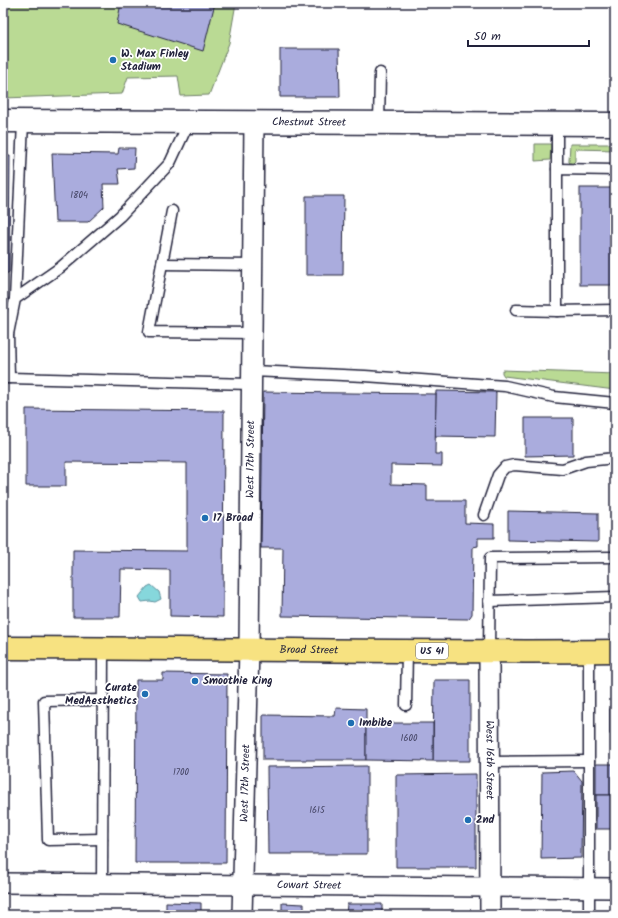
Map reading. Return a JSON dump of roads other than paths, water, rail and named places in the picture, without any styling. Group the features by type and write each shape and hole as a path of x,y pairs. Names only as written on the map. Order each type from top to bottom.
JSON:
{"main road":[{"name":"Broad Street","path":"3,648 489,652 615,651"}],"street":[{"name":"Chestnut Street","path":"13,121 615,124"},
{"name":"West 17th Street","path":"242,915 249,649 254,122"},
{"name":"West 16th Street","path":"489,652 490,915"},
{"name":"Cowart Street","path":"3,883 615,888"}],"lane":[{"path":"379,123 380,73"},
{"path":"13,121 15,299 6,334 6,378 252,378 365,376 505,386 554,397 615,403"},
{"path":"15,299 61,267 120,216 170,163 189,122"},
{"path":"557,123 557,311"},
{"path":"557,169 615,170"},
{"path":"172,211 149,332 252,333"},
{"path":"162,264 252,265"},
{"path":"516,310 615,310"},
{"path":"484,515 498,475 505,467 514,465 563,469 586,461 615,458"},
{"path":"489,652 490,558 615,557"},
{"path":"489,601 615,597"},
{"path":"102,648 102,884"},
{"path":"406,704 407,651"},
{"path":"589,651 589,915"},
{"path":"102,700 44,701 48,840 102,839"},
{"path":"490,762 589,761"}],"water":[{"path":"151,585 159,592 161,599 155,602 142,602 139,597 147,587"}],"place":[{"name":"W. Max Finley Stadium","path":"113,60"},
{"name":"17 Broad","path":"205,518"},
{"name":"Smoothie King","path":"195,681"},
{"name":"Curate MedAesthetics","path":"145,694"},
{"name":"Imbibe","path":"351,723"},
{"name":"2nd","path":"468,820"}]}
